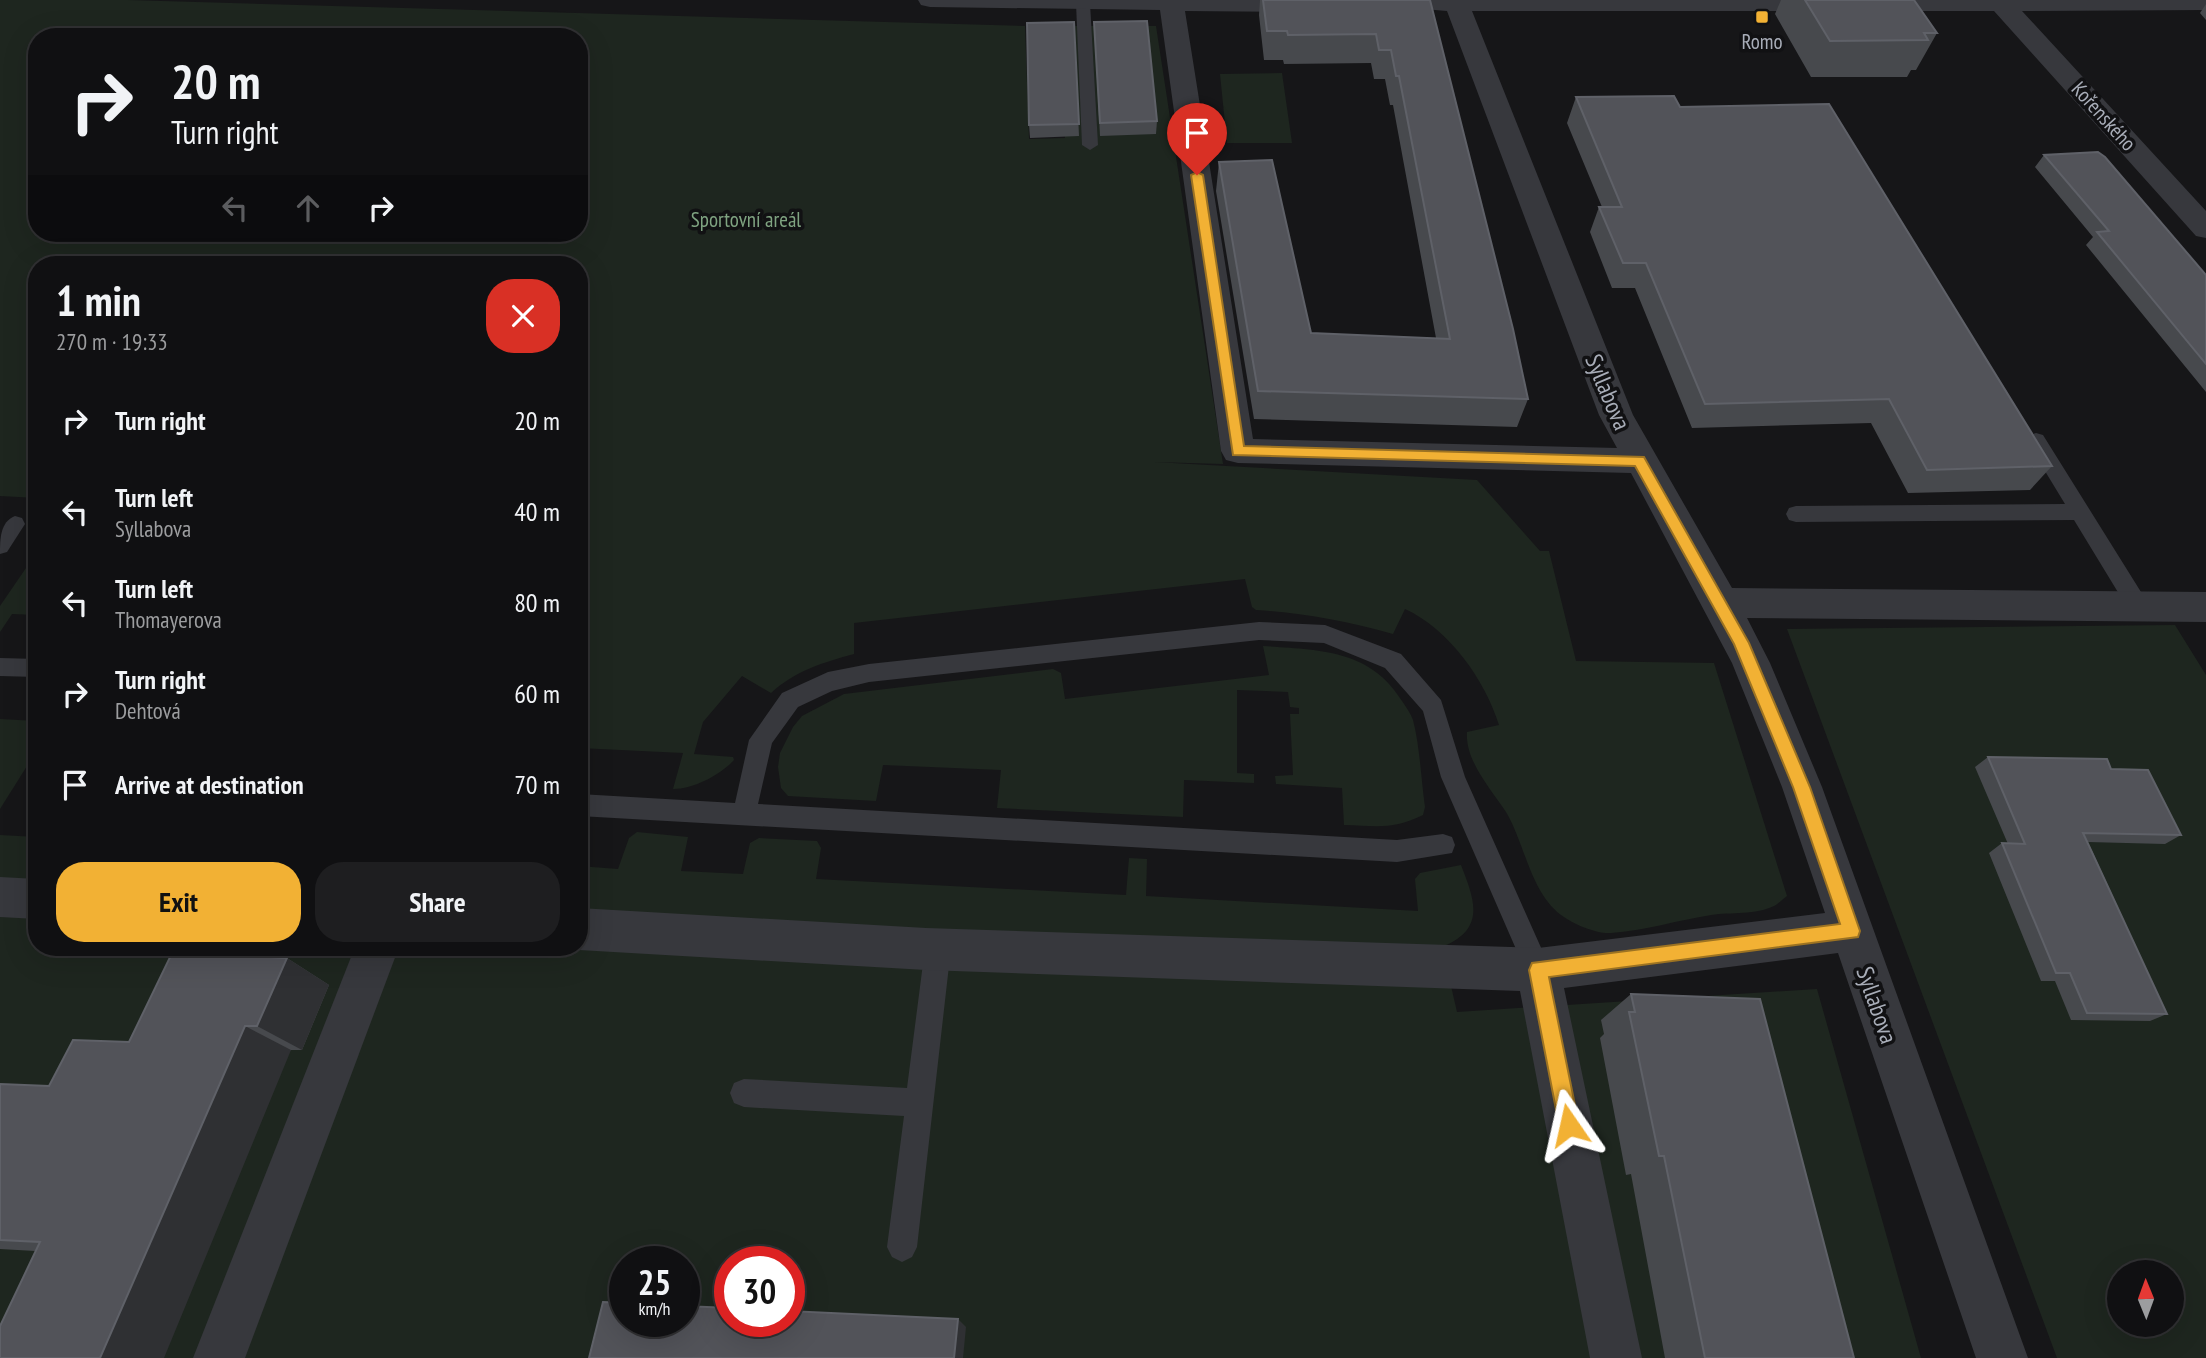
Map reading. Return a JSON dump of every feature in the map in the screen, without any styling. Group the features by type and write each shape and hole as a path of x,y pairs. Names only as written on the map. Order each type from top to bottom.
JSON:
{"street":[{"path":"930,0 1083,4 1338,5"},
{"path":"1408,5 2206,3"},
{"name":"Syllabova","path":"1457,4 1616,415 1639,461 1721,603 1751,663 1802,787 2002,1358"},
{"name":"Kořenského","path":"2001,4 2206,229"},
{"path":"1172,5 1238,451 1639,461"},
{"path":"1721,603 2194,607"},
{"path":"0,897 28,899"},
{"path":"588,929 938,948 1538,970 1851,931"},
{"path":"219,1358 374,956"},
{"path":"1538,970 1616,1358"}],"lane":[{"path":"1083,4 1090,145"},
{"path":"2022,418 2138,606"},
{"path":"1796,514 2081,512"},
{"path":"0,546 15,524"},
{"path":"744,814 761,740 790,700 828,682 869,673 1259,631 1325,634 1393,661 1433,707 1453,777 1538,970"},
{"path":"0,667 28,668"},
{"path":"588,805 1397,851 1443,845"},
{"path":"902,1247 938,948"},
{"path":"744,1093 919,1103"}],"green space":[{"name":"Sportovní areál","path":"0,0 128,0 1025,26 1029,139 1065,138 1058,26 1156,26 1223,464 1154,462 1477,480 1540,551 1549,551 1576,661 1714,663 1787,896 1774,906 1759,911 1711,915 1623,932 1599,932 1566,918 1542,893 1513,825 1470,754 1467,732 1499,725 1475,674 1450,643 1436,629 1405,609 1393,634 1325,618 1256,610 1252,607 1245,579 854,623 854,654 800,673 771,693 742,676 703,722 694,754 733,757 734,760 714,776 689,787 673,789 683,753 588,748 588,256 28,256 28,498 0,496"},
{"path":"1282,73 1292,143 1227,143 1220,74"},
{"path":"28,565 28,615 12,614 0,632 0,606"},
{"path":"2175,625 2206,675 2206,1358 2057,1358 1787,629"},
{"path":"1263,646 1323,651 1341,656 1375,671 1389,684 1413,720 1425,807 1423,815 1394,825 1344,825 1342,788 1276,784 1275,776 1293,775 1290,714 1299,714 1299,708 1290,707 1288,692 1237,690 1237,773 1254,774 1254,783 1184,780 1183,817 997,808 1001,770 883,765 876,801 788,796 781,788 778,767 780,753 793,727 802,716 844,694 1053,669 1061,673 1065,699 1269,675"},
{"path":"0,719 28,721 28,764 0,809"},
{"path":"637,832 688,837 681,871 743,874 750,843 759,838 817,841 821,848 816,879 1126,895 1129,858 1147,859 1146,896 1418,911 1415,879 1420,873 1461,865 1473,902 1471,923 1466,932 1442,947 1457,1012 1817,989 1921,1358 0,1358 0,835 28,837 28,956 588,956 588,867 618,869 629,838"}],"building":[{"path":"1263,0 1430,0 1513,329 1528,399 1258,391 1219,162 1272,160 1311,333 1450,339 1399,76 1396,76 1391,50 1379,50 1376,34 1288,35 1287,31 1267,31"},
{"path":"1805,0 1914,0 1937,33 1924,33 1928,40 1830,41"},
{"path":"1147,21 1157,121 1100,123 1094,22"},
{"path":"1074,22 1079,124 1029,125 1027,23"},
{"path":"1674,96 1680,107 1829,104 2052,466 1927,470 1889,399 1705,404 1646,263 1623,263 1599,207 1622,207 1576,97"},
{"path":"2098,152 2206,275 2206,364 2097,232 2109,231 2044,155"},
{"path":"1988,757 2107,759 2111,769 2148,770 2181,835 2083,833 2167,1014 2087,1013 2070,973 2056,973 2002,843 2025,844"},
{"path":"171,956 287,958 257,1026 245,1026 100,1358 0,1358 0,1326 40,1242 0,1240 0,1084 49,1086 73,1040 129,1042"},
{"path":"1631,994 1760,999 1854,1358 1705,1358 1664,1156 1659,1156 1629,1012 1635,1012"},
{"path":"603,1302 609,1302 609,1337 700,1337 700,1307 714,1307 714,1337 805,1337 805,1312 958,1319 954,1358 589,1358"}],"place":[{"name":"Romo","path":"1762,17"}],"route":[{"path":"1197,175 1238,451 1639,461 1697,559 1751,663 1802,787 1851,931 1538,970 1569,1125"}]}
